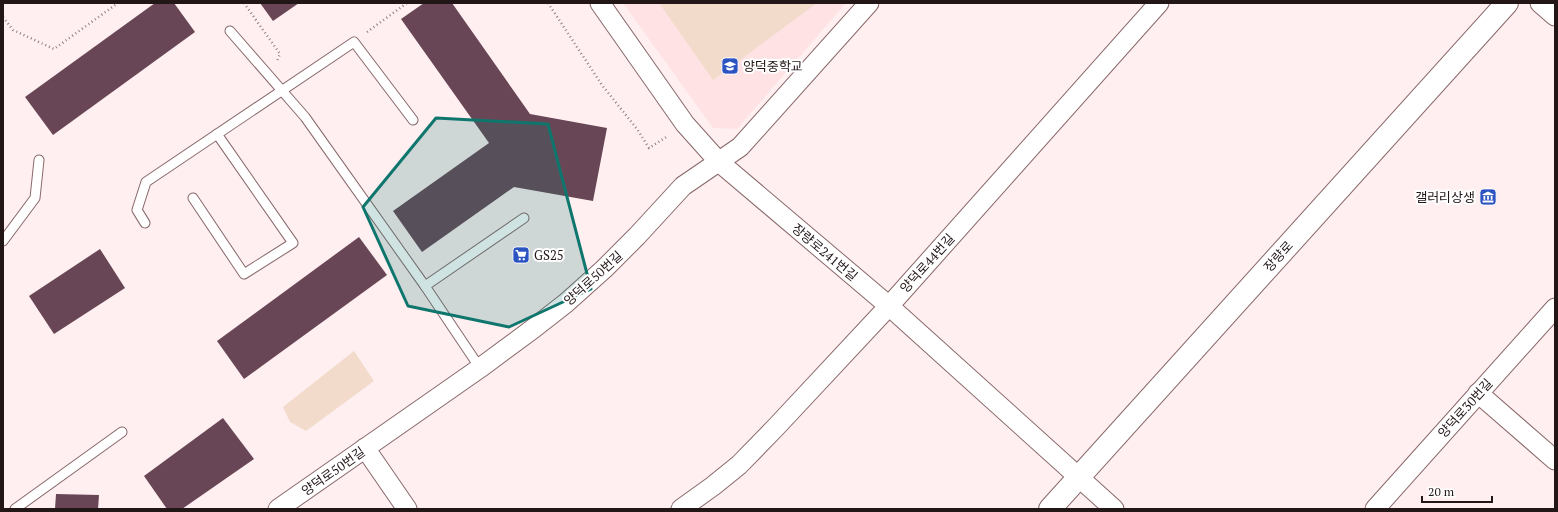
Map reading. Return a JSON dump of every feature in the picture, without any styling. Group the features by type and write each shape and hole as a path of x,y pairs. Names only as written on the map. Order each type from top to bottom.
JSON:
{"street":[{"name":"장량로241번길","path":"600,3 685,124 719,162 889,306 1114,509"},
{"name":"양덕로50번길","path":"278,509 480,368 566,302 604,269 683,186 740,147 869,3"},
{"name":"양덕로44번길","path":"681,509 739,465 889,306 1159,3"},
{"name":"장량로","path":"1050,509 1507,3"},
{"path":"1540,3 1555,16"},
{"name":"양덕로30번길","path":"1375,509 1555,308"},
{"path":"1478,393 1555,460"},
{"path":"365,448 407,509"}],"lane":[{"path":"230,31 305,117 425,286 480,368"},
{"path":"145,223 138,210 146,182 354,42 413,120"},
{"path":"193,198 244,274 293,243 217,134"},
{"path":"3,241 35,198 39,160"},
{"path":"425,286 524,218"},
{"path":"15,509 122,432"}],"path":[{"path":"3,17 12,30 54,48 118,3"},
{"path":"244,3 280,54 270,76"},
{"path":"354,42 407,3"},
{"path":"548,3 602,85 637,129 649,148 685,124"}],"highlighted area":[{"path":"436,118 548,124 591,289 509,327 408,306 363,207"}],"shaded area":[{"name":"양덕중학교","path":"623,3 846,3 737,129 713,128"},
{"path":"659,3 817,3 713,80"},
{"path":"354,351 374,381 306,431 290,422 283,407"}],"building":[{"path":"155,3 174,3 195,32 53,135 25,97"},
{"path":"260,3 299,3 273,21"},
{"path":"424,3 452,3 530,114 607,128 593,201 514,187 422,252 393,211 489,143 401,19"},
{"path":"359,237 387,275 244,379 217,341"},
{"path":"100,249 125,288 54,334 29,296"},
{"path":"223,418 254,459 182,509 167,509 144,476"},
{"path":"56,494 99,495 98,509 55,509"}],"place":[{"name":"양덕중학교","path":"730,66"},
{"name":"갤러리상생","path":"1488,197"},
{"name":"GS25","path":"521,255"}]}
